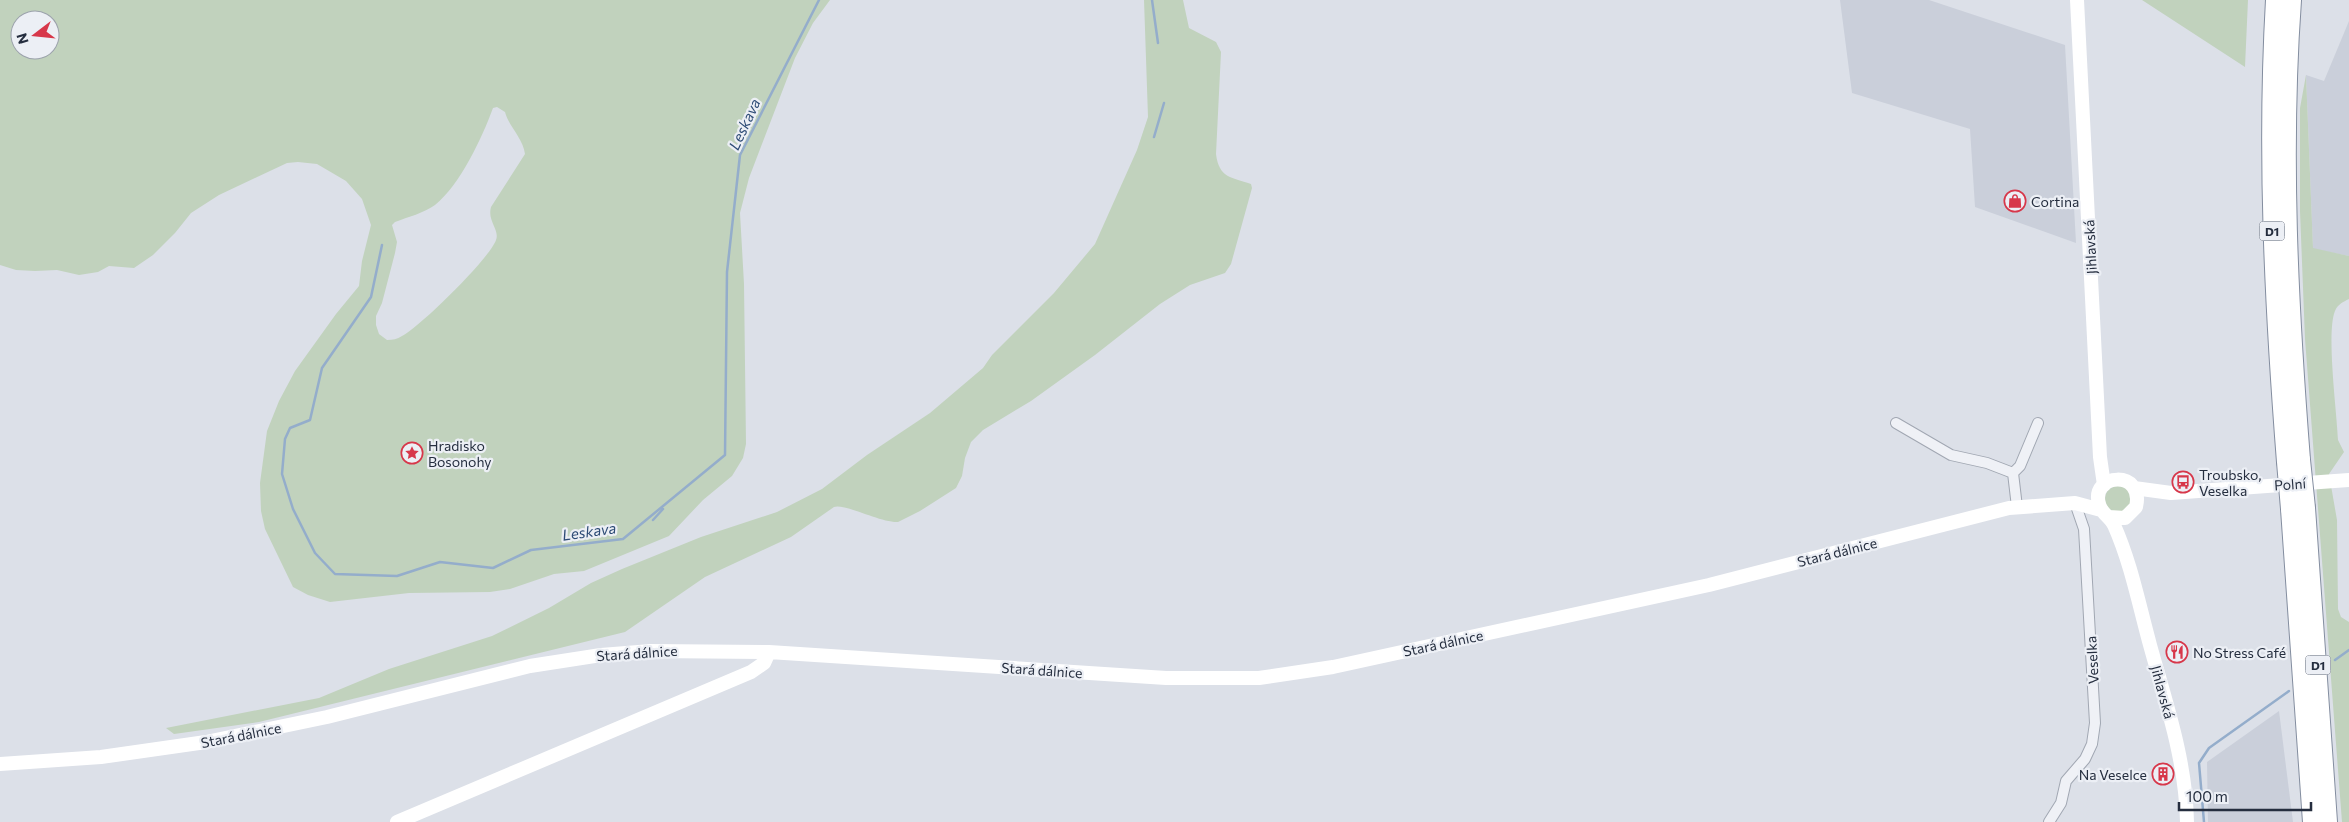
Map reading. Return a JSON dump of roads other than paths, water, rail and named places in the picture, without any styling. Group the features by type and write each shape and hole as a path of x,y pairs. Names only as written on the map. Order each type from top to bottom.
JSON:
{"highway":[{"name":"D1","path":"2275,0 2270,129 2271,218 2328,822"},
{"name":"D1","path":"2292,0 2286,125 2286,216 2293,361 2294,461"},
{"name":"D1","path":"2298,509 2312,822"}],"main road":[{"name":"Jihlavská","path":"2077,0 2100,434 2102,488 2099,504 2105,513 2128,565 2181,758 2187,822"},
{"name":"Jihlavská","path":"2100,434 2111,466 2120,479 2134,488 2138,500 2126,531 2128,565"},
{"path":"2102,488 2108,481 2120,479"},
{"name":"Polní","path":"2134,488 2171,493 2349,480"},
{"name":"Stará dálnice","path":"2075,503 2102,488"},
{"name":"Polní","path":"2133,511 2171,493"},
{"name":"Stará dálnice","path":"0,764 101,757 206,742 327,717 506,671 569,659 650,651 769,652 1166,678 1259,678 1334,667 1709,584 2017,507 2075,503 2105,513"},
{"path":"2105,513 2119,519 2133,511"},
{"path":"397,822 751,672 764,664 769,652"}],"street":[{"path":"1896,422 1937,449 1951,455 1988,463 2013,473"},
{"path":"2013,473 2020,466 2038,423"},
{"path":"2013,473 2017,507"},
{"name":"Veselka","path":"2049,822 2061,803 2066,781 2089,752 2095,723 2084,528 2075,503"}],"waterway":[{"name":"Leskava","path":"382,245 371,297 322,368 310,420 290,428 285,439 282,474 293,509 315,553 335,574 397,576 440,562 493,568 531,550 623,539 725,455 727,272 740,155 819,0"},
{"path":"1152,0 1158,43"},
{"path":"1154,137 1164,103"},
{"name":"Leskava","path":"653,520 663,509"},
{"path":"2335,660 2349,650"},
{"path":"2204,822 2199,763 2209,748 2289,691"}],"place":[{"name":"Cortina","path":"2015,201"},
{"name":"Hradisko Bosonohy","path":"412,453"},
{"name":"Troubsko, Veselka","path":"2183,482"},
{"name":"No Stress Café","path":"2177,652"},
{"name":"Na Veselce","path":"2163,774"}]}
